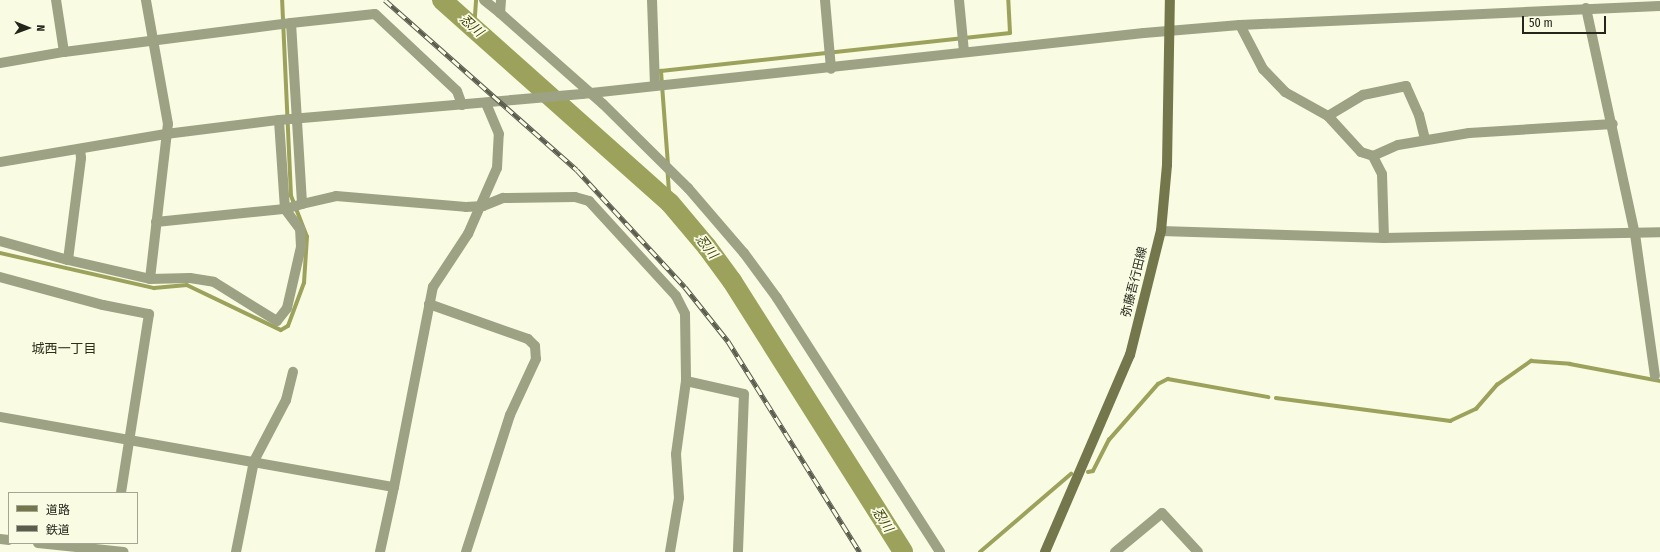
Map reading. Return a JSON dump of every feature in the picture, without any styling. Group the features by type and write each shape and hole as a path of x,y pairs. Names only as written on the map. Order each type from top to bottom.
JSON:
{"main road":[{"name":"弥藤吾行田線","path":"1045,552 1130,355 1161,231 1167,166 1171,31 1170,0"}],"street":[{"path":"56,0 64,52"},
{"path":"146,0 168,124 150,279"},
{"path":"484,0 500,13 688,188 744,253 777,298 940,552"},
{"path":"500,13 501,0"},
{"path":"652,0 655,86"},
{"path":"825,0 831,69"},
{"path":"959,0 964,52"},
{"path":"0,162 166,134 296,118 519,100 831,69 964,52 1171,31 1240,25 1586,4 1660,6"},
{"path":"1586,4 1613,124 1635,234 1655,376"},
{"path":"0,63 152,38 375,14 457,91 462,105"},
{"path":"291,23 302,204"},
{"path":"1240,25 1263,69 1285,92 1328,116 1361,152 1373,156 1398,145 1424,139 1470,132 1613,124"},
{"path":"1328,116 1363,95 1406,86 1419,116 1424,139"},
{"path":"380,552 433,287 483,206 496,168 499,134 486,103"},
{"path":"0,241 68,260 150,279 190,278 214,282 277,321 287,308 301,248 300,228 285,209 279,120"},
{"path":"68,260 81,158 80,149"},
{"path":"1373,156 1382,174 1384,238"},
{"path":"156,222 285,209 336,196 483,206 503,198 575,197 589,201 683,307 688,348 686,381 676,454 679,498 670,552"},
{"path":"1161,231 1384,238 1635,234 1660,232"},
{"path":"0,277 103,305 149,314 121,492"},
{"path":"429,304 528,339 535,346 536,359 510,415 466,552"},
{"path":"236,552 254,461 286,400 293,372"},
{"path":"686,381 744,394 738,552"},
{"path":"0,417 128,441 254,461 394,487"},
{"path":"1115,552 1162,513 1198,552"},
{"path":"50,544 113,549 124,552"}],"waterway":[{"path":"0,253 154,288 187,285 281,330 288,326 304,283 307,237 291,196 282,0"},
{"name":"忍川","path":"442,0 670,203 707,247 732,281 903,552"},
{"path":"474,30 476,0"},
{"path":"668,165 661,71 1010,33 1008,0"},
{"path":"668,171 670,203"},
{"path":"1276,398 1450,421 1476,409 1497,385 1531,361 1570,364 1660,381"},
{"path":"1088,472 1093,471 1109,440 1158,384 1168,379 1268,397"},
{"path":"980,552 1071,474"}],"railway":[{"path":"385,0 577,170 685,287 728,341 860,552"}],"district":[{"name":"城西一丁目","path":"64,349"}]}
